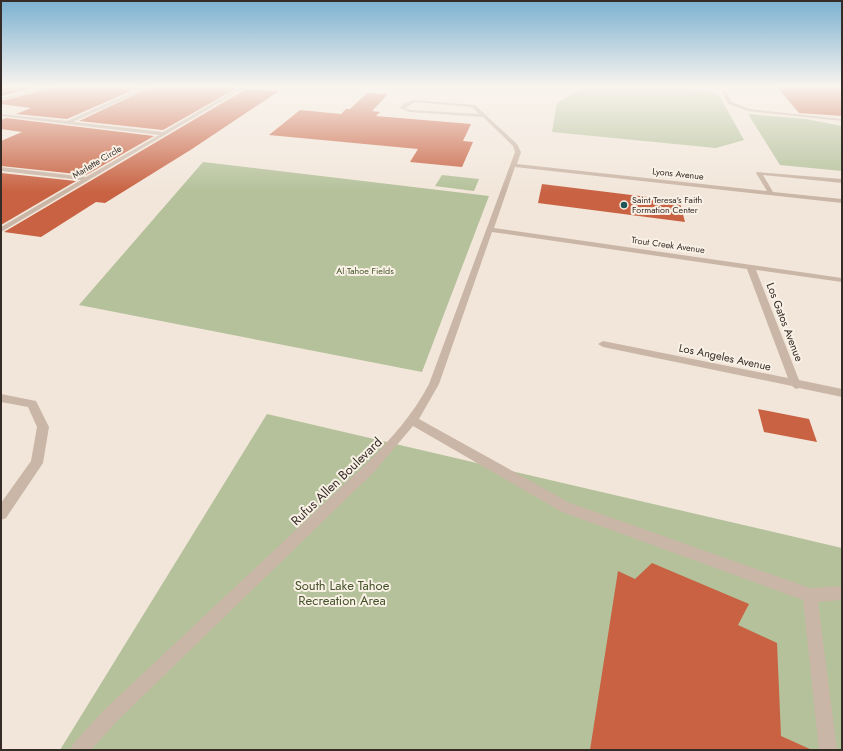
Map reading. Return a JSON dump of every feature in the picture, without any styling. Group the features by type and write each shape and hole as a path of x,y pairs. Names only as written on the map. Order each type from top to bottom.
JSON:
{"street":[{"path":"69,122 163,134"},
{"name":"Marlette Circle","path":"1,230 184,122"},
{"name":"Rufus Allen Boulevard","path":"79,750 109,717 370,468 413,421 434,384 512,165 518,152 515,145 490,122"},
{"name":"Lyons Avenue","path":"512,165 842,201"},
{"path":"1,169 86,179"},
{"path":"771,194 759,173 842,181"},
{"name":"Trout Creek Avenue","path":"490,230 842,280"},
{"name":"Los Gatos Avenue","path":"751,268 796,385"},
{"name":"Los Angeles Avenue","path":"603,344 796,385 842,393"},
{"path":"1,398 32,404 43,427 37,463 1,514"},
{"path":"413,421 566,508 810,595 842,593"},
{"path":"810,595 828,750"}],"green space":[{"path":"554,122 734,122 744,140 716,148 552,132"},
{"path":"753,122 822,122 842,126 842,171 780,165"},
{"name":"Al Tahoe Fields","path":"203,162 489,196 422,372 79,305"},
{"path":"442,175 479,179 474,191 435,186"},
{"name":"South Lake Tahoe Recreation Area","path":"267,414 842,548 842,750 60,750"}],"building":[{"path":"1,122 39,122 154,136 86,175 1,166 1,141 22,132 1,129"},
{"path":"89,122 177,122 163,130"},
{"path":"190,122 232,122 105,203 96,202 41,237 4,232"},
{"path":"285,122 448,122 471,124 463,141 473,142 462,167 410,162 418,149 269,135"},
{"path":"1,173 76,181 1,225"},
{"name":"Saint Teresa's Faith Formation Center","path":"542,184 672,200 680,203 685,222 538,203"},
{"path":"758,409 809,419 817,442 764,432"},
{"path":"652,563 749,604 738,625 777,643 781,736 812,750 590,750 618,571 635,579"}],"place":[{"name":"Saint Teresa's Faith Formation Center","path":"624,205"}]}
